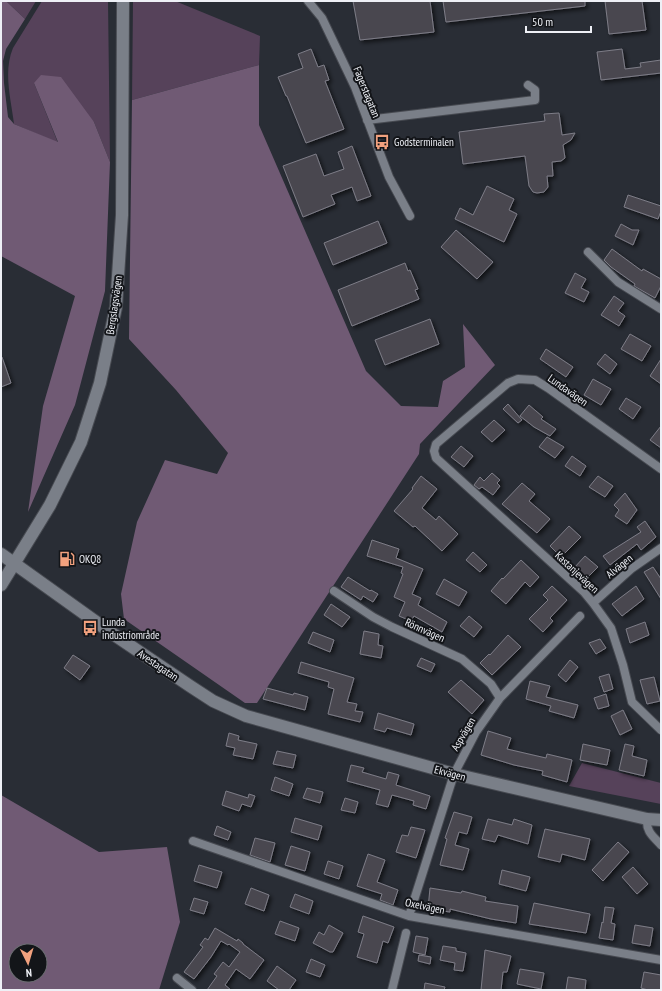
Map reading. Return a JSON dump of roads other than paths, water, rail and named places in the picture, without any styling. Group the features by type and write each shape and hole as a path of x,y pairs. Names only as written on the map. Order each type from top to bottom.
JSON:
{"street":[{"name":"Bergslagsvägen","path":"1,585 50,505 81,442 100,383 116,307 122,215 123,1"},
{"name":"Fagerstagatan","path":"308,1 322,18 355,87 389,177 410,216"},
{"path":"367,120 535,100 535,90 528,85"},
{"path":"588,252 618,282 661,309"},
{"name":"Lundavägen","path":"436,458 434,451 436,444 508,383 518,379 535,380 548,388 661,469"},
{"name":"Kastanjevägen","path":"436,458 584,592 611,628 623,665 632,702 660,727"},
{"name":"Alvägen","path":"593,603 630,569 661,548"},
{"name":"Avestagatan","path":"1,554 177,678 213,701 241,714"},
{"name":"Rönnvägen","path":"334,591 373,617 412,637 437,646 462,659 491,684 500,698"},
{"name":"Aspvägen","path":"409,916 454,774 476,732 500,698 580,616"},
{"name":"Ekvägen","path":"241,714 454,774 647,819 661,820"},
{"path":"647,819 648,830 661,845"},
{"name":"Oxelvägen","path":"193,841 409,916 661,960"},
{"path":"392,990 406,933"},
{"path":"177,978 192,990"}],"place":[{"name":"Godsterminalen","path":"382,142"},
{"name":"OKQ8","path":"67,559"},
{"name":"Lunda industriområde","path":"90,628"}]}
